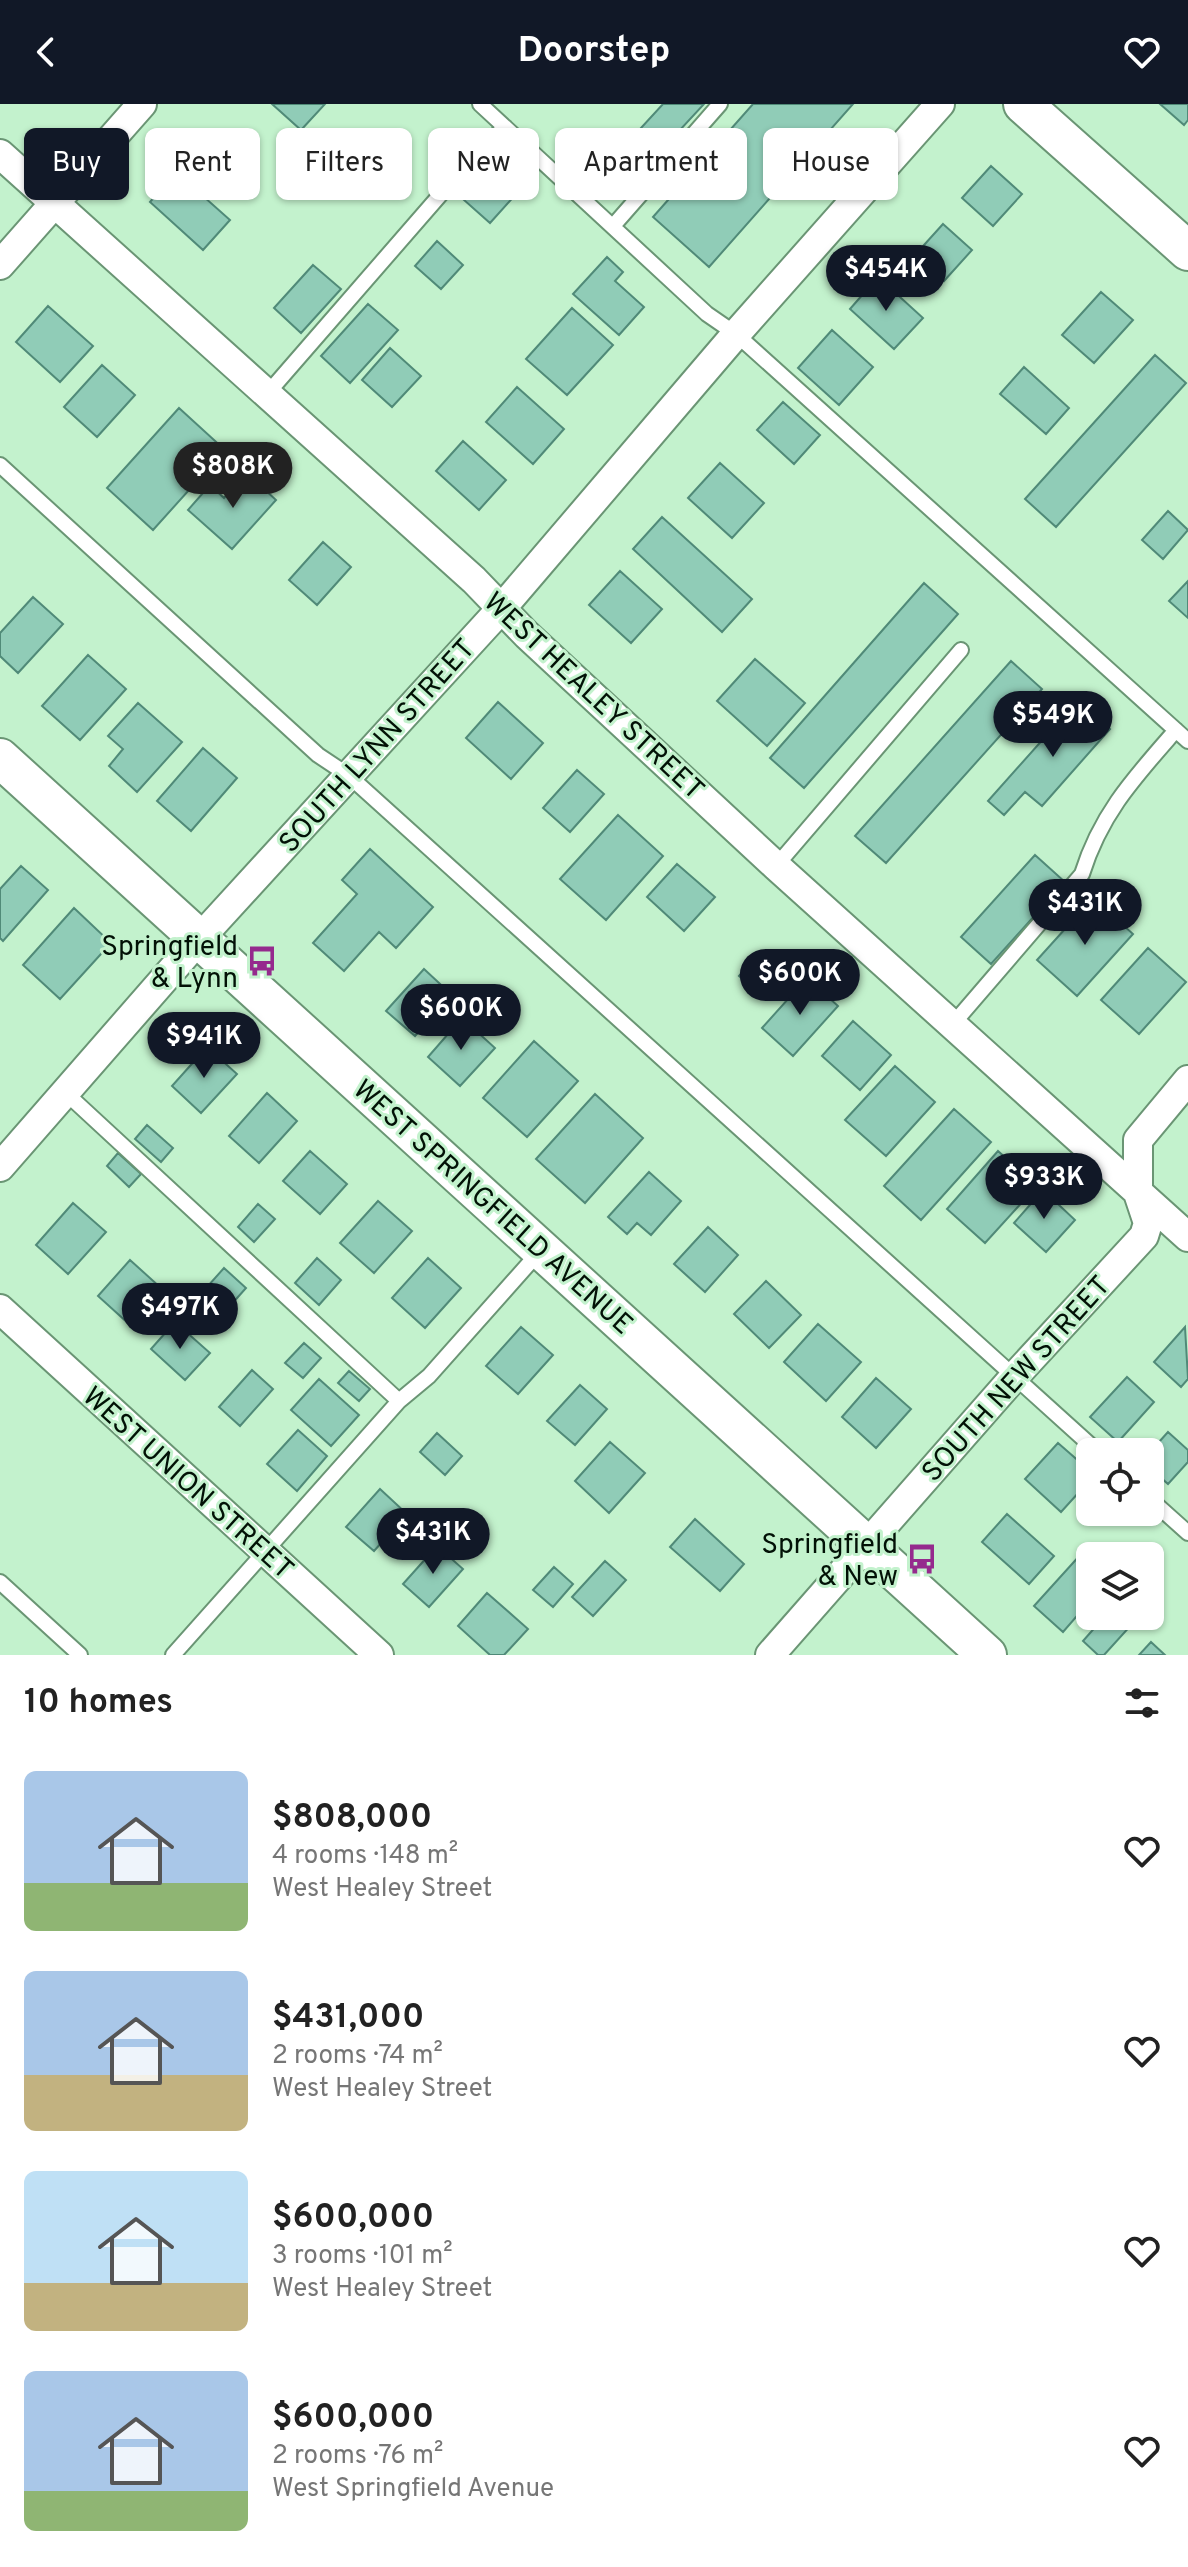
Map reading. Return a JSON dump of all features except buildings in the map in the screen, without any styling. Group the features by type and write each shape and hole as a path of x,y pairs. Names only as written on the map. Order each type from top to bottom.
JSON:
{"main road":[{"path":"1023,104 1188,251"},
{"name":"WEST SPRINGFIELD AVENUE","path":"0,758 987,1655"}],"street":[{"path":"0,265 142,104"},
{"name":"SOUTH LYNN STREET","path":"0,1167 67,1094 200,938 501,609 736,334 940,104"},
{"name":"WEST HEALEY STREET","path":"0,154 474,580 501,609 776,866 1188,1237"},
{"name":"SOUTH NEW STREET","path":"770,1655 865,1544 1144,1236 1148,1223 1138,1193 1138,1140 1188,1080"},
{"name":"WEST UNION STREET","path":"0,1309 379,1655"}],"lane":[{"path":"480,104 707,314 736,334 1188,741"},
{"path":"613,226 720,104"},
{"path":"267,394 474,156 505,127"},
{"path":"0,465 318,755 348,775 1083,1438"},
{"path":"776,866 961,650"},
{"path":"953,1024 1082,874 1089,850 1114,801 1176,730"},
{"path":"67,1094 399,1401"},
{"path":"173,1655 399,1401 429,1376 541,1250"},
{"path":"1164,1512 1188,1533"},
{"path":"0,1582 80,1655"}],"place":[{"name":"Springfield & Lynn","path":"262,961"},
{"name":"Springfield & New","path":"922,1559"}]}
